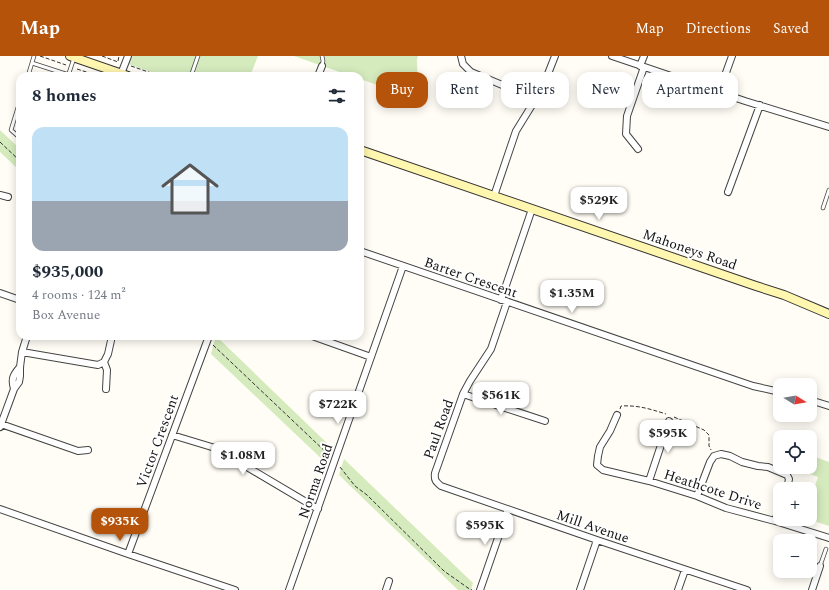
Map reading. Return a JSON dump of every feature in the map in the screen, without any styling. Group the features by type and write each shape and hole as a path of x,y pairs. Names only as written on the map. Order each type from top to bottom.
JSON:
{"main road":[{"path":"72,57 116,72"},
{"name":"Mahoneys Road","path":"364,151 784,295 829,314"}],"street":[{"path":"125,72 128,56"},
{"path":"461,56 463,64 472,72 501,84"},
{"path":"549,72 555,56"},
{"path":"612,56 657,72"},
{"path":"638,149 626,134 627,116 644,56"},
{"path":"726,72 732,56"},
{"path":"320,72 322,66"},
{"path":"738,98 829,127"},
{"path":"728,192 760,105"},
{"path":"494,196 516,131 531,108"},
{"path":"0,195 8,197"},
{"name":"Paul Road","path":"435,480 435,473 463,394 491,350 532,209"},
{"name":"Barter Crescent","path":"364,252 753,386 773,390"},
{"name":"Norma Road","path":"289,590 403,266"},
{"path":"0,293 16,299"},
{"path":"26,340 20,367 14,374 12,382 14,389 0,426 78,451 88,450"},
{"path":"22,352 98,365 104,362 108,354 111,340"},
{"name":"Victor Crescent","path":"128,554 208,340"},
{"path":"324,340 371,356"},
{"path":"104,362 107,370 106,389"},
{"path":"463,394 545,421"},
{"path":"817,402 829,406"},
{"name":"Heathcote Drive","path":"617,415 610,431 600,447 597,465 603,470 650,481 697,496 726,508 773,520"},
{"path":"650,481 669,421"},
{"path":"172,435 215,448 318,509"},
{"path":"697,496 710,462 714,456 721,454 730,456 742,462 768,467 787,475 788,482"},
{"name":"Mill Avenue","path":"435,480 441,486 747,590"},
{"path":"0,509 235,590"},
{"path":"480,590 508,509"},
{"name":"Heathcote Drive","path":"791,526 829,538"},
{"path":"580,590 597,540"},
{"path":"812,590 820,566"},
{"path":"678,590 685,570"},
{"path":"386,590 389,580"}],"lane":[{"path":"29,72 34,56"},
{"path":"192,72 198,56"},
{"path":"322,56 322,66"},
{"path":"69,72 72,57"},
{"path":"32,63 57,72"},
{"path":"16,114 11,130 16,134"},
{"path":"823,208 829,190"},
{"path":"820,566 826,549"}],"path":[{"path":"118,61 120,56"},
{"path":"0,142 16,157"}],"green space":[{"path":"131,56 258,56 252,72 151,72 128,64"},
{"path":"294,56 418,56 417,72 376,72 376,85 364,80 364,72 340,72"},
{"path":"0,130 16,145 16,167 0,152"},
{"path":"215,340 220,340 331,447 326,463 211,354"},
{"path":"817,458 829,462 829,526 817,522 816,482 818,477 810,474 817,474"},
{"path":"344,459 473,583 471,590 458,590 339,475"}]}
